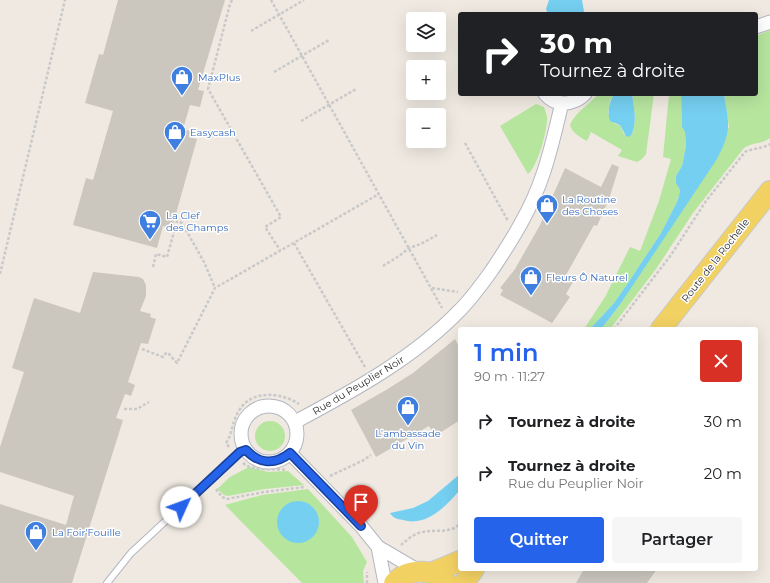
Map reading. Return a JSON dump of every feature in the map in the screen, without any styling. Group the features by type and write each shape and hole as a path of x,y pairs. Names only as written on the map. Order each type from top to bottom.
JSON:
{"main road":[{"name":"Route de la Rochelle","path":"663,327 770,191"},
{"path":"394,583 398,579 409,574 433,576 458,562"},
{"path":"464,583 473,571"}],"street":[{"path":"758,26 770,22"},
{"path":"548,96 554,101 562,103 570,103 582,96"},
{"name":"Rue du Peuplier Noir","path":"295,422 371,380 408,354 450,321 475,293 518,229 543,175 562,103"},
{"path":"263,406 277,406 288,412 295,422 297,438 295,446 290,453 283,458 267,462 251,456 246,450 241,437 242,424 257,408 263,406"},
{"path":"290,453 361,526 378,547 433,576"},
{"path":"378,547 385,583"}],"lane":[{"path":"107,583 131,553 240,452 246,450"}],"path":[{"path":"0,274 65,0"},
{"path":"232,0 208,89 281,217 265,227 280,250"},
{"path":"271,0 450,321"},
{"path":"251,31 304,0"},
{"path":"274,72 329,40"},
{"path":"301,121 356,89"},
{"path":"465,144 509,223 518,229"},
{"path":"616,327 671,255 706,201 745,152 753,148 765,147 770,144"},
{"path":"142,349 163,357 166,353 168,353 177,362 215,288 379,194"},
{"path":"153,267 156,254 167,257 177,221 182,223 204,262 215,288"},
{"path":"383,266 409,248 421,244 438,235"},
{"path":"294,243 371,380"},
{"path":"124,409 137,409 149,402"},
{"path":"220,483 215,489 222,497 227,499 264,492 308,487 364,460 371,455"},
{"path":"242,468 246,466"},
{"path":"399,546 415,534 450,530 458,525"}],"green space":[{"path":"770,30 770,138 744,148 693,213 656,269 612,327 603,327 619,306 729,127 724,96 758,96 758,35"},
{"path":"596,96 613,96 610,101 608,113 615,124 620,125 624,134 630,137 635,122 632,96 654,96 646,154 642,159 637,162 618,156 622,150 591,132 587,141 573,130 570,125 573,120 579,112"},
{"path":"669,96 681,96 682,127 685,132 686,146 682,166 676,176 676,183 680,190 678,200 661,233 614,303 592,327 585,327 605,297 630,247 640,251 659,201 671,159 663,157"},
{"path":"536,104 544,107 547,122 539,156 532,170 528,174 500,126"},
{"path":"270,421 281,425 285,436 281,447 270,451 259,447 255,436 259,425"},
{"path":"249,467 268,472 288,471 304,485 265,489 228,496 224,495 217,489 230,477"},
{"path":"308,489 352,537 367,562 363,571 364,583 302,583 225,505 262,495"}],"water":[{"path":"549,0 582,0 584,11 547,12 546,9"},
{"path":"613,96 632,96 635,122 630,137 626,136 620,125 610,121 609,107"},
{"path":"681,96 724,96 728,127 725,141 717,159 619,306 603,327 592,327 614,303 628,283 661,233 678,200 680,190 676,183 676,176 682,166 686,146 685,132 682,127"},
{"path":"458,476 458,492 449,502 428,518 420,521 412,521 397,519 390,513 413,508 428,501"},
{"path":"294,501 302,501 313,507 319,518 319,526 313,537 302,543 294,543 283,537 277,526 277,518 283,507"}],"building":[{"path":"118,0 225,0 198,90 204,91 200,107 190,105 183,129 190,131 189,137 197,139 172,228 163,226 157,248 73,225 86,178 93,180 113,111 85,103 99,54 103,55"},
{"path":"612,164 619,167 609,199 597,226 594,225 566,275 574,280 566,294 570,297 552,323 500,295 503,290 500,288 515,269 540,225 565,168 601,187"},
{"path":"93,272 139,277 143,279 146,285 146,296 140,311 151,314 150,317 156,319 148,344 141,343 128,382 135,385 131,396 125,394 116,418 123,420 72,583 0,583 0,504 66,525 74,496 0,472 0,447 24,372 12,368 34,298 80,313"},
{"path":"455,339 458,345 458,421 435,436 429,426 376,457 351,410 413,373"},
{"path":"583,571 656,571 647,583 576,583"}],"place":[{"name":"MaxPlus","path":"182,96"},
{"name":"Easycash","path":"175,152"},
{"name":"La Routine des Choses","path":"547,224"},
{"name":"La Clef des Champs","path":"150,240"},
{"name":"Fleurs Ô Naturel","path":"531,296"},
{"name":"L'ambassade du Vin","path":"408,426"},
{"name":"La Foir'Fouille","path":"36,552"}],"route":[{"path":"181,507 240,452 246,450 251,456 267,462 283,458 290,453 361,526"}]}
